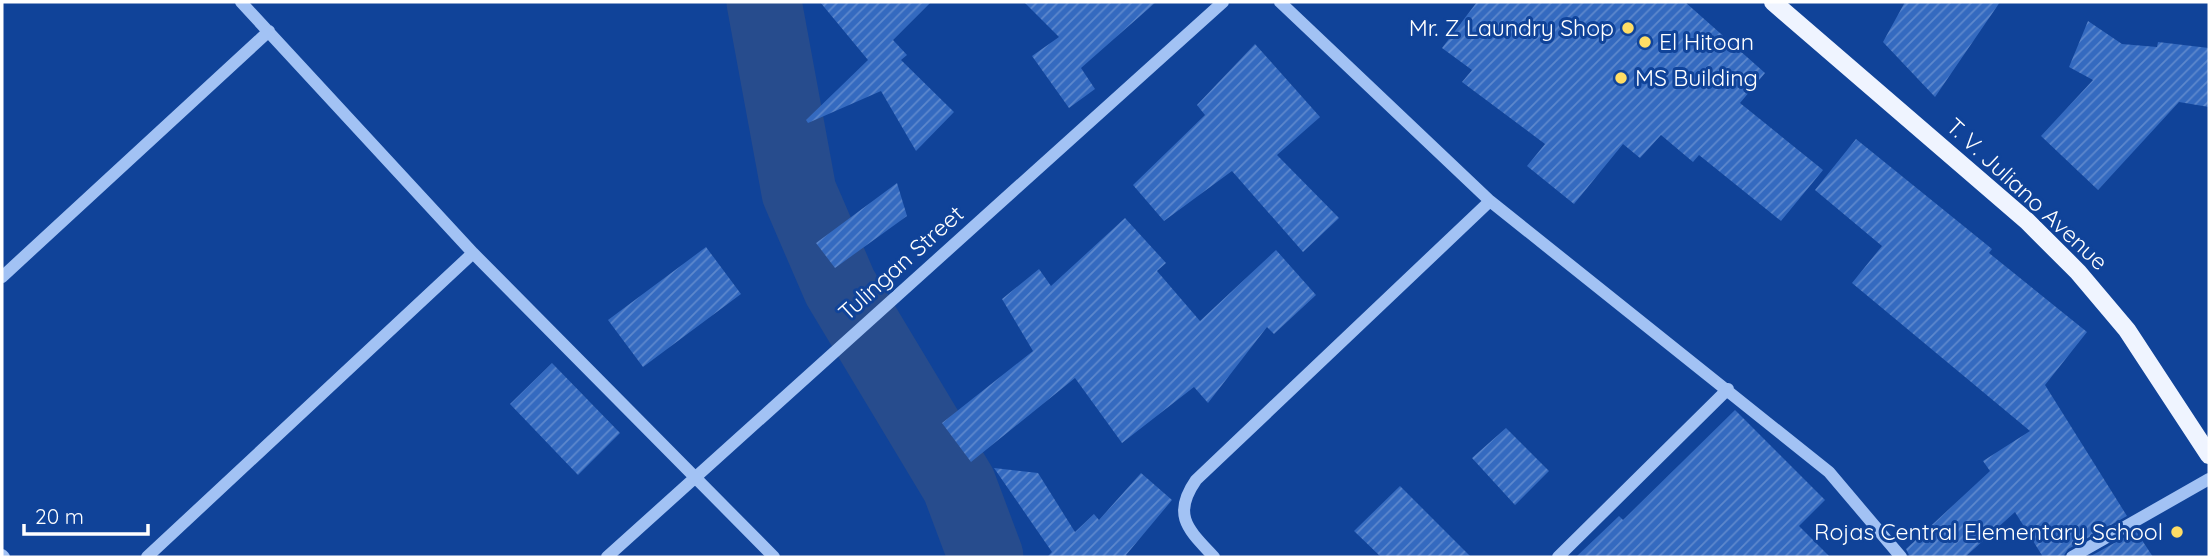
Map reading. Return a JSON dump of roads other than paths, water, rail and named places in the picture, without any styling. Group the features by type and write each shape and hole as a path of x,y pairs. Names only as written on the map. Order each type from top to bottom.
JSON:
{"main road":[{"name":"T. V. Juliano Avenue","path":"1773,2 2027,221 2078,272 2127,330 2209,455"}],"street":[{"path":"241,2 473,253 774,557"},
{"name":"Tulingan Street","path":"607,557 1223,2"},
{"path":"1280,2 1490,201 1829,472 1901,557"},
{"path":"2,277 270,31"},
{"path":"1214,557 1186,525 1183,508 1187,493 1196,480 1490,201"},
{"path":"147,557 473,253"},
{"path":"1558,557 1728,389"},
{"path":"2072,557 2209,479"}],"waterway":[{"path":"764,2 799,192 840,287 959,485 986,557"}],"place":[{"name":"Mr. Z Laundry Shop","path":"1628,28"},
{"name":"El Hitoan","path":"1645,42"},
{"name":"MS Building","path":"1621,78"},
{"name":"Rojas Central Elementary School","path":"2177,532"}]}
